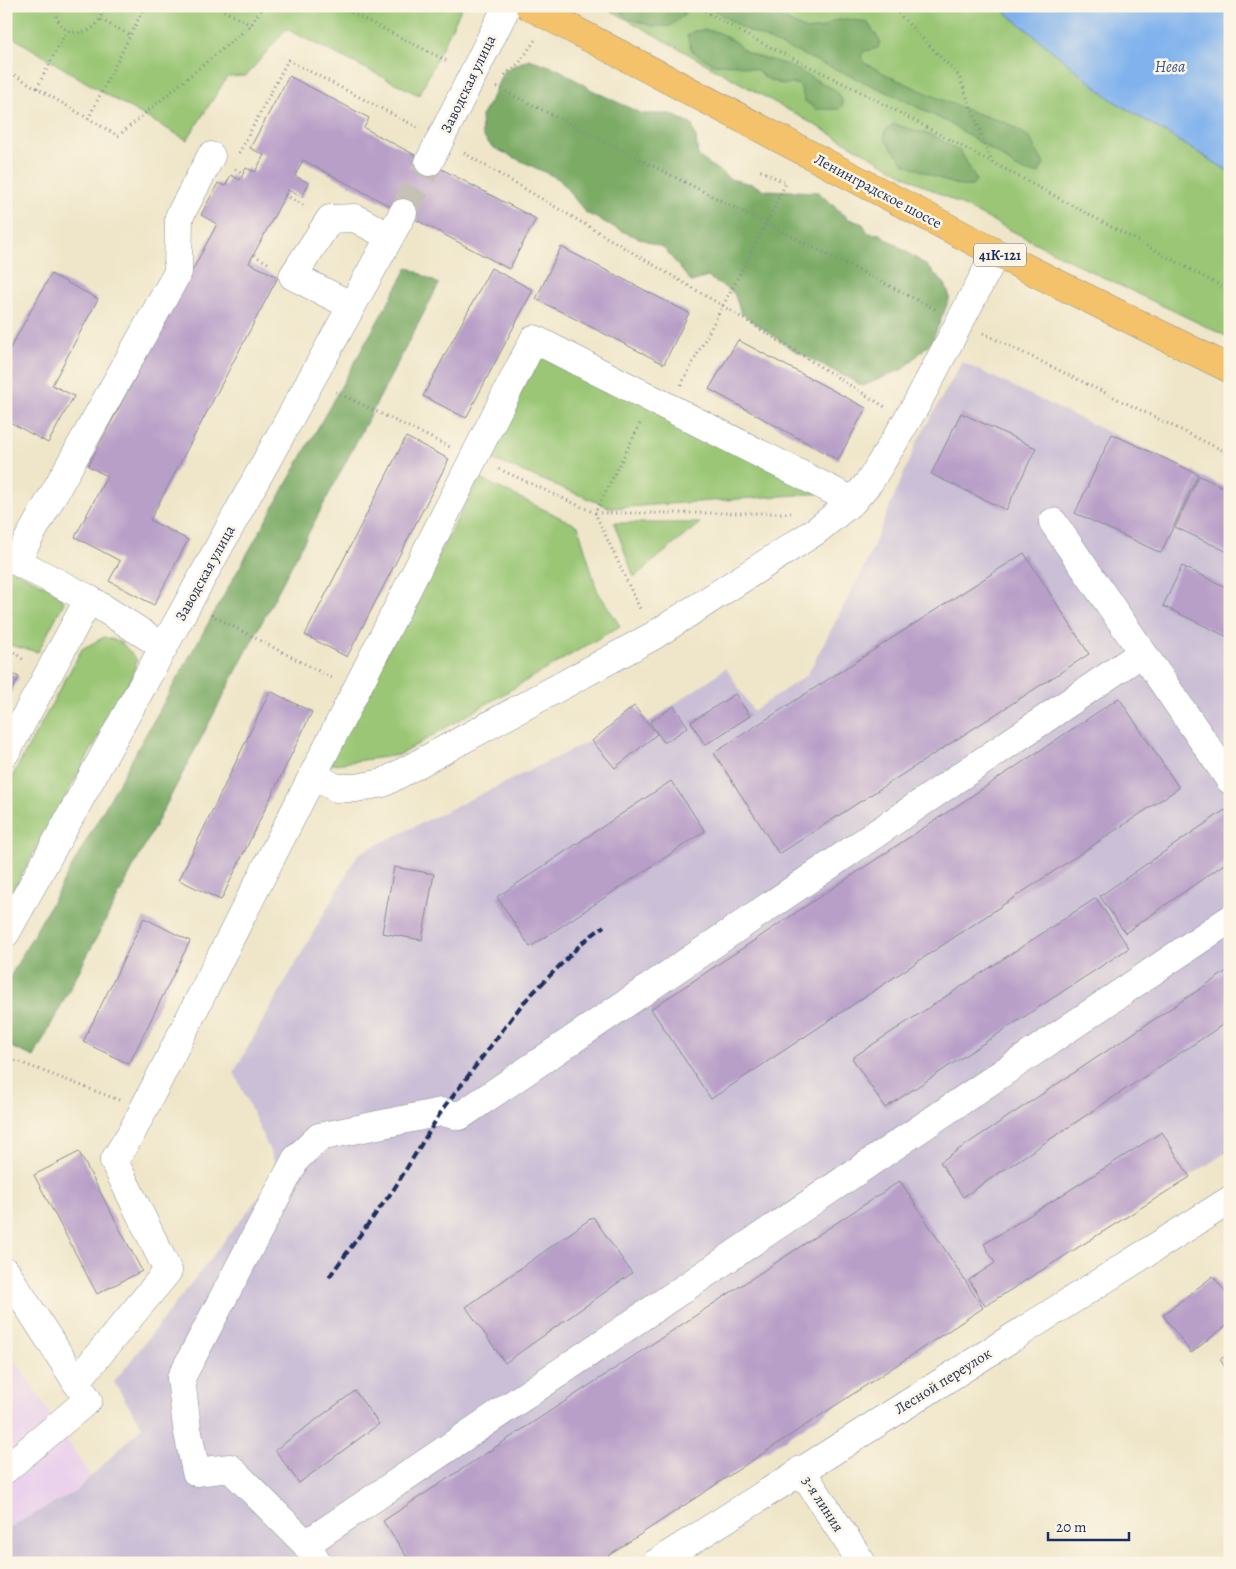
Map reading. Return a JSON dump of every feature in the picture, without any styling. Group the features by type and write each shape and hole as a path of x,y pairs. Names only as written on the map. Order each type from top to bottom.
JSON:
{"main road":[{"name":"Ленинградское шоссе","path":"529,6 996,253 1230,369"}],"street":[{"name":"Заводская улица","path":"435,151 483,80 507,6"},
{"path":"164,647 89,599 11,559 178,272 179,217 223,157"},
{"name":"Заводская улица","path":"6,932 403,213"},
{"path":"352,306 294,276 330,219 355,218 390,237"},
{"path":"313,775 336,788 356,788 383,783 653,636 816,531 870,481 906,421 996,253"},
{"path":"76,1382 168,1271 114,1161 132,1132 534,339 661,403 844,507"},
{"path":"1053,522 1230,780"},
{"path":"6,752 89,599"},
{"path":"1142,653 460,1116 441,1112 319,1137 296,1159 182,1378 187,1428 196,1472 230,1468 312,1553 1230,919"},
{"name":"Лесной переулок","path":"656,1563 1230,1200"},
{"path":"6,1272 88,1400 6,1469"},
{"name":"3-я линия","path":"801,1470 862,1563"}],"path":[{"path":"6,21 14,6"},
{"path":"55,6 58,21 67,30 80,33 92,29 101,20 104,6"},
{"path":"88,119 144,6"},
{"path":"215,6 251,25"},
{"path":"6,70 118,136 251,25 263,6"},
{"path":"338,6 766,224 1230,454"},
{"path":"696,6 748,36 865,94 1230,291"},
{"path":"891,6 959,76 992,162"},
{"path":"101,20 130,35"},
{"path":"37,88 67,30"},
{"path":"483,80 520,62 534,40"},
{"path":"223,157 288,60 435,151 723,306 906,421"},
{"path":"595,513 661,403 723,306 786,183 760,170"},
{"path":"311,380 473,458 595,513 844,507"},
{"path":"595,513 653,636"},
{"path":"188,603 356,690"},
{"path":"6,1057 143,1109"}],"shaded area":[{"path":"962,362 1230,489 1230,1150 597,1563 6,1563 6,1529 75,1492 142,1427 114,1382 279,1171 234,1072 358,854 592,740 636,707 649,722 726,668 753,711 807,675 863,570 917,442"},
{"path":"6,1346 91,1477 75,1492 6,1529"}],"green space":[{"path":"6,6 462,7 419,95 286,29 246,76 227,77 187,140 102,92 6,33"},
{"path":"603,6 998,6 1112,100 1230,172 1230,338 1094,273 911,179"},
{"path":"616,6 680,6 685,14 670,26 653,26 627,18"},
{"path":"708,6 756,6 806,30 823,28 833,21 845,19 867,22 880,41 878,48 865,51 861,55 863,62 940,99 1007,123 1029,137 1044,164 1039,173 1031,173 1016,168 1000,155 947,122 898,97 740,27"},
{"path":"694,31 718,32 753,55 788,65 835,90 841,98 843,105 839,109 816,109 805,101 800,86 796,84 782,84 772,81 764,77 757,70 738,65 713,64 692,51 687,36"},
{"path":"529,59 558,69 592,90 642,114 671,114 692,125 698,156 730,179 752,184 765,190 818,192 849,219 863,224 868,233 880,234 926,265 945,284 950,297 932,341 905,368 863,386 792,349 741,313 734,293 708,277 691,282 664,248 624,232 586,213 559,179 492,147 482,135 481,116 490,102 504,70"},
{"path":"894,124 934,136 961,152 976,180 972,186 961,186 945,181 904,163 885,140 885,131"},
{"path":"408,267 439,284 34,1057 6,1045 6,984"},
{"path":"539,350 825,493 611,508 482,455"},
{"path":"479,478 578,526 597,590 620,626 399,755 328,765"},
{"path":"614,523 700,523 634,577"},
{"path":"6,566 55,591 64,602 38,652 6,644"},
{"path":"104,637 121,642 137,660 132,677 15,887 6,896 6,788 82,649"}],"water":[{"name":"Нева","path":"998,6 1230,6 1230,172 1112,100"}],"building":[{"path":"289,76 369,118 364,128 536,219 509,269 303,160 295,176 309,183 302,197 288,190 249,263 278,277 150,520 188,540 154,605 109,581 120,561 75,537 107,476 88,466 217,224 201,215 218,183 225,186 231,175 240,180 246,168 255,172 264,155 250,148"},
{"path":"561,247 689,313 664,364 536,299"},
{"path":"491,268 533,290 466,418 423,396"},
{"path":"51,274 98,299 52,385 74,396 48,443 6,420 6,356"},
{"path":"738,340 866,408 838,460 709,389"},
{"path":"961,413 1036,448 1006,510 931,474"},
{"path":"1112,434 1198,474 1161,553 1075,513"},
{"path":"406,437 449,459 347,657 305,635"},
{"path":"1199,476 1230,490 1230,553 1175,527"},
{"path":"1024,553 1089,654 779,854 714,753"},
{"path":"1182,566 1230,589 1230,638 1163,606"},
{"path":"6,671 19,677 6,701"},
{"path":"270,691 312,712 221,900 179,880"},
{"path":"735,694 750,716 705,745 691,722"},
{"path":"1119,698 1179,788 711,1099 651,1009"},
{"path":"634,706 657,734 615,768 592,741"},
{"path":"674,706 688,727 664,743 650,722"},
{"path":"671,781 705,831 530,947 497,897"},
{"path":"1225,810 1230,817 1230,860 1125,933 1100,896"},
{"path":"394,867 434,874 422,940 382,933"},
{"path":"1096,898 1129,948 885,1108 852,1058"},
{"path":"144,918 190,941 129,1064 83,1042"},
{"path":"1230,969 1230,1020 963,1197 940,1162"},
{"path":"1162,1132 1190,1177 985,1306 969,1280 995,1263 984,1244"},
{"path":"79,1152 142,1271 97,1294 34,1175"},
{"path":"900,1181 983,1308 597,1563 411,1563 383,1521"},
{"path":"593,1217 632,1273 505,1363 466,1307"},
{"path":"1213,1276 1230,1298 1230,1323 1191,1353 1163,1315"},
{"path":"1230,1354 1230,1376 1220,1359"},
{"path":"355,1391 379,1424 299,1483 275,1450"}],"tunnel":[{"path":"403,213 429,162"}],"railway":[{"path":"329,1277 394,1189 441,1112 523,1003 583,942 604,926"}]}
